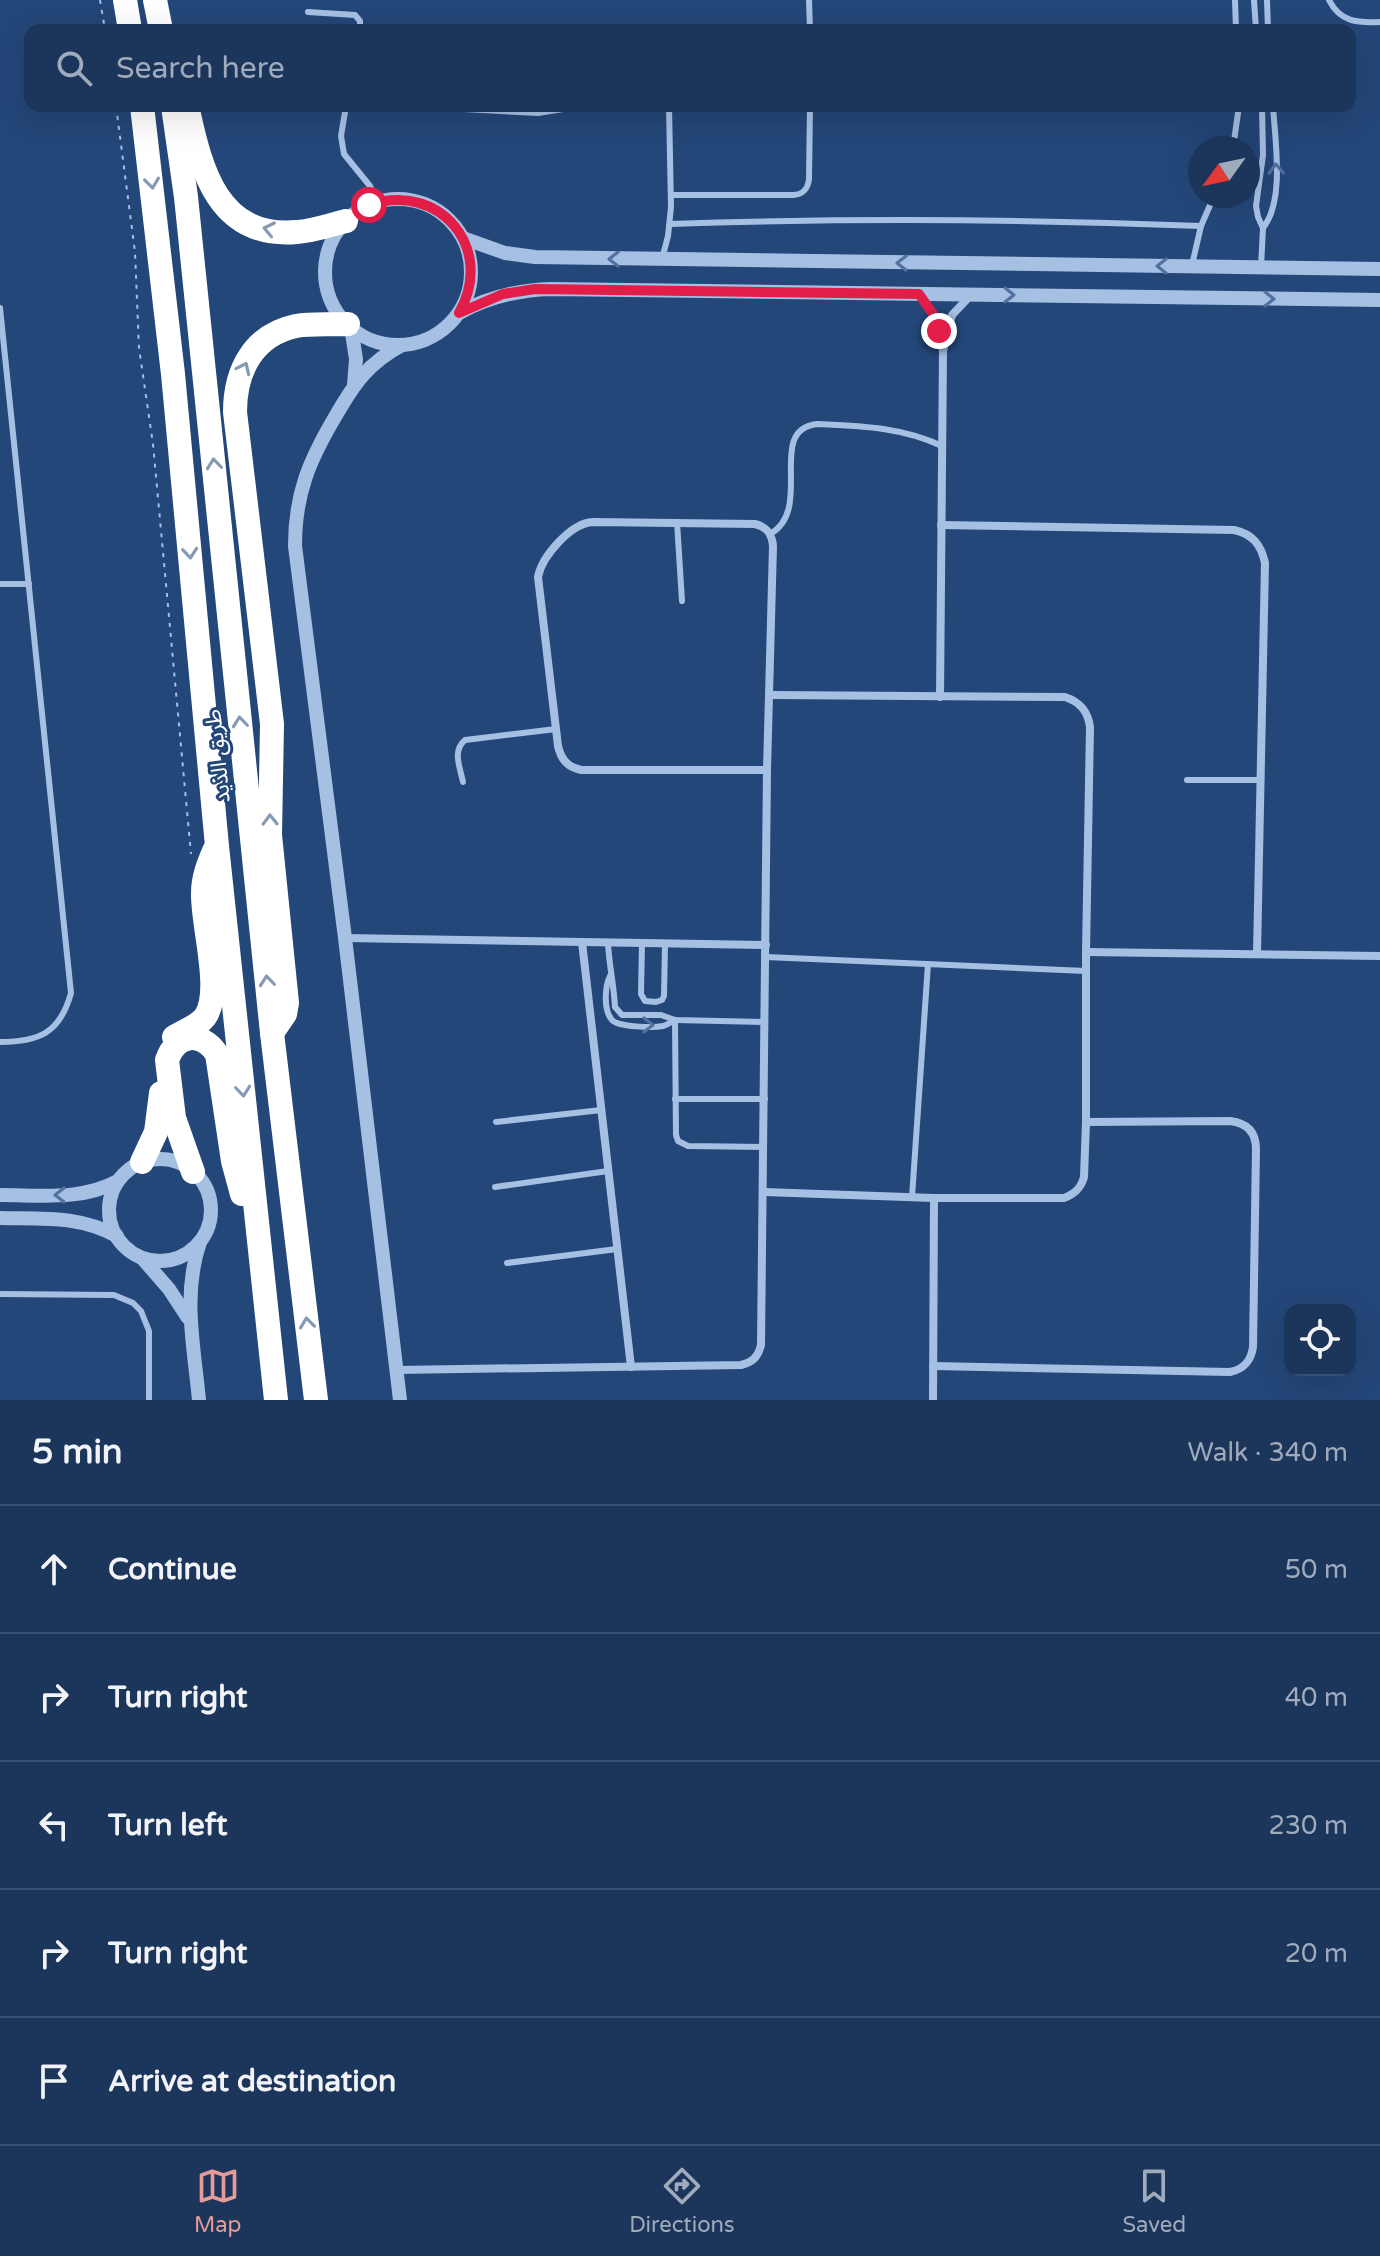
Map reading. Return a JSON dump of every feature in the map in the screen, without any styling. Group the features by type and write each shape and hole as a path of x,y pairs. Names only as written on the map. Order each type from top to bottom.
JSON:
{"highway":[{"path":"125,0 129,24"},
{"name":"طريق الذيد","path":"143,112 173,374 217,846 276,1400"},
{"name":"طريق الذيد","path":"174,112 186,197 272,1033 316,1400"},
{"path":"189,112 197,150 209,183 220,201 236,215 254,226 285,233 346,221"},
{"path":"272,1033 285,1014 287,1003 270,835 272,724 235,392 249,356 262,342 279,332 297,326 349,326"},
{"path":"142,1162 160,1116 162,1053 165,1046 176,1035 199,1023 212,1002 203,895 204,877 217,846"},
{"path":"193,1172 174,1118 167,1060 176,1044 194,1038 204,1040 217,1054 233,1161 257,1227"}],"street":[{"path":"411,200 432,207 450,220 467,248 471,270 468,293 459,313 435,336 414,344 380,343 349,326 334,306 326,284 328,250 333,240 346,221 361,209 378,202 411,200"},
{"path":"463,238 505,253 535,257 1380,269"},
{"path":"459,313 495,297 535,289 1380,300"},
{"path":"919,294 936,319 943,351 940,697"},
{"path":"943,351 952,315 972,295"},
{"path":"349,326 356,359 354,385"},
{"path":"400,1400 295,546 295,523 298,500 312,456 354,385 376,362 402,345"},
{"path":"396,1370 741,1365 755,1359 761,1345 767,770 773,546 770,534 755,524 581,523 571,529 541,565 538,577 556,729 564,761 581,770 767,770"},
{"path":"941,525 1234,530 1252,537 1258,544 1265,563 1257,954"},
{"path":"764,1192 934,1198 1056,1199 1071,1196 1084,1177 1086,1122 1090,727 1086,711 1065,697 770,695"},
{"path":"345,938 766,945"},
{"path":"582,942 631,1367"},
{"path":"1086,952 1380,956"},
{"path":"933,1366 1230,1372 1249,1361 1253,1347 1256,1180 1256,1140 1253,1132 1239,1122 1230,1121 1086,1122"},
{"path":"192,1325 169,1289 142,1258 127,1249 111,1223 109,1208 118,1181 142,1162 155,1159 182,1164 203,1183 209,1197 211,1213 208,1227 194,1261 190,1282 189,1304 192,1325 199,1400"},
{"path":"0,1195 79,1195 118,1181"},
{"path":"933,1400 934,1198"},
{"path":"0,1218 78,1221 117,1236"},
{"path":"142,1258 158,1261 174,1259 189,1252 201,1241"}],"lane":[{"path":"809,0 810,24"},
{"path":"1235,0 1236,24"},
{"path":"1254,0 1256,24"},
{"path":"1267,0 1268,24"},
{"path":"1329,0 1337,14 1347,20 1380,22"},
{"path":"308,12 355,15 360,24"},
{"path":"345,112 341,136 344,154 370,186 378,202"},
{"path":"519,112 544,112"},
{"path":"662,259 670,224 670,112"},
{"path":"671,195 802,193 809,183 810,112"},
{"path":"1235,136 1238,112"},
{"path":"1261,267 1263,228 1256,206 1263,155 1262,112"},
{"path":"1263,228 1273,211 1276,193 1273,112"},
{"path":"1192,267 1201,226 1209,208"},
{"path":"670,224 943,220 1201,226"},
{"path":"0,308 71,993 66,1010 57,1024 44,1035 28,1041 0,1042"},
{"path":"770,534 782,526 789,514 792,445 797,434 806,426 890,428 942,446"},
{"path":"677,522 682,601"},
{"path":"0,584 29,584"},
{"path":"463,782 457,753 459,745 465,740 556,729"},
{"path":"1187,780 1259,780"},
{"path":"608,943 610,976 614,984 615,1007 619,1013 661,1015 675,1020 765,1022"},
{"path":"642,943 641,994 645,1001 656,1002 664,996 665,944"},
{"path":"766,957 1086,971"},
{"path":"912,1197 928,964"},
{"path":"675,1020 676,1135 681,1144 764,1147"},
{"path":"675,1099 765,1099"},
{"path":"496,1122 601,1110"},
{"path":"495,1187 608,1171"},
{"path":"507,1263 617,1249"},
{"path":"0,1294 114,1295 133,1303 141,1311 149,1331 149,1400"},
{"path":"189,1400 198,1384"}],"path":[{"path":"100,0 104,24"},
{"path":"117,112 135,252 139,348 153,444 192,865"}],"route":[{"path":"369,205 389,199 411,200 432,207 450,220 463,238 470,259 471,281 459,313 503,294 535,289 919,294 933,314 939,331"}]}
